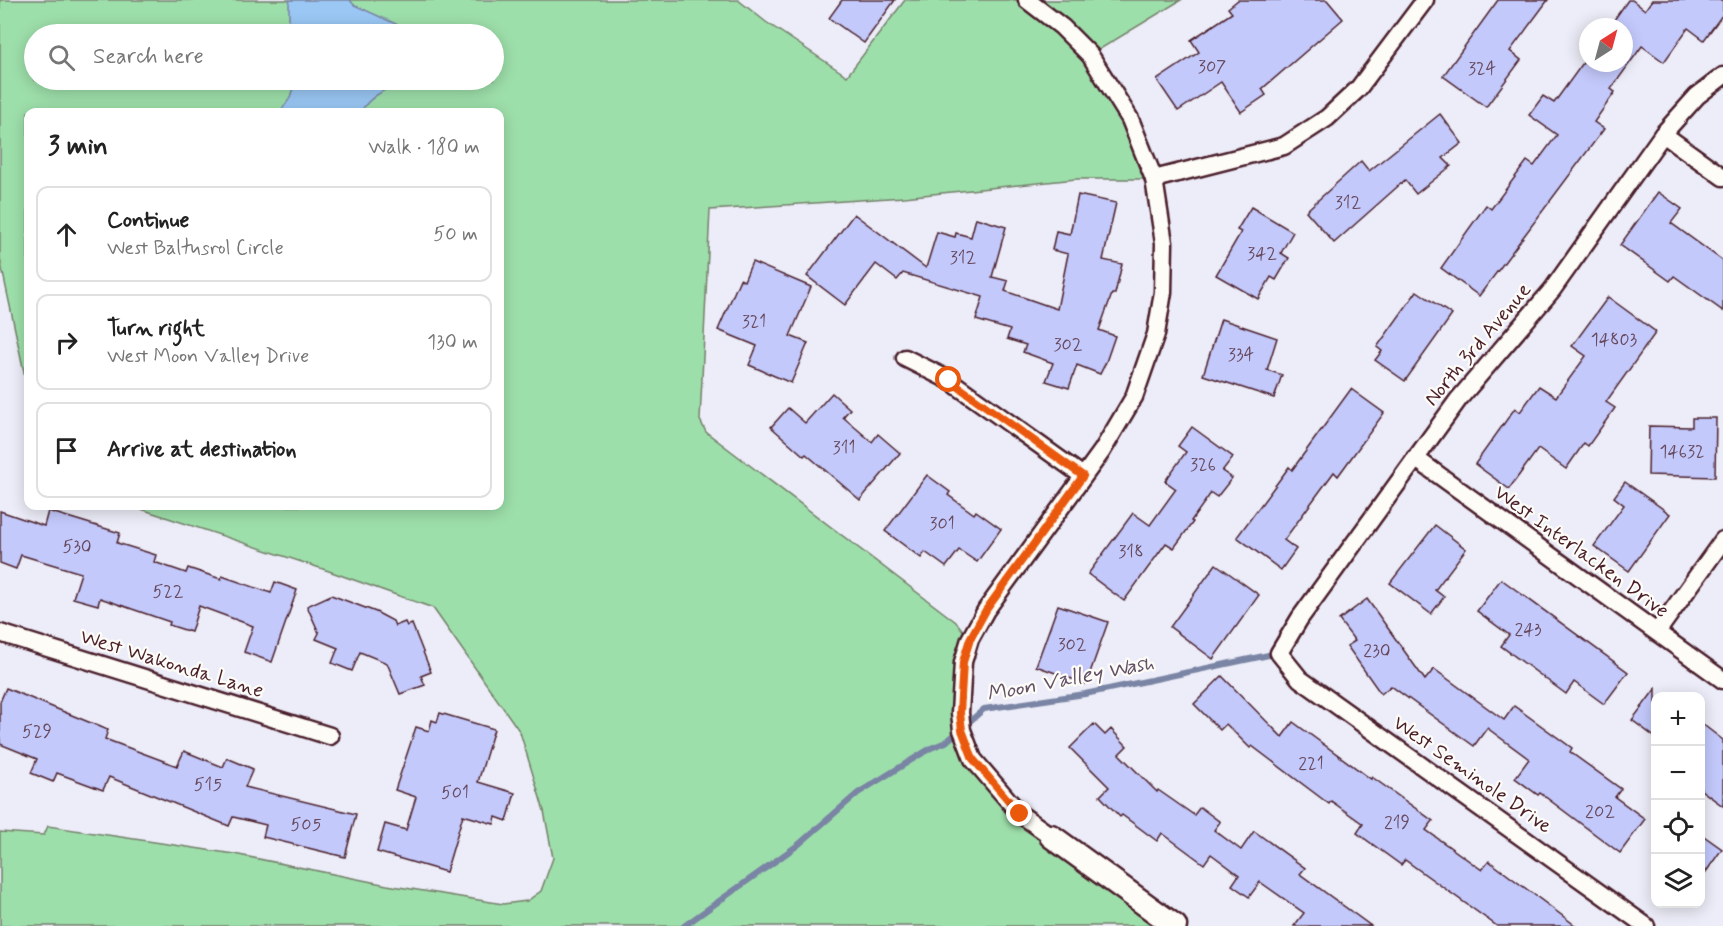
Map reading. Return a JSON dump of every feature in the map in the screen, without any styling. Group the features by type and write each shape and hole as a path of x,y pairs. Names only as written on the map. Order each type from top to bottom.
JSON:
{"street":[{"path":"1027,0 1062,27 1090,55 1130,119 1154,179 1164,243 1163,292 1156,334 1134,397 1102,451 986,610 970,639 963,662 960,713 962,730 973,759 1020,814 1175,926"},
{"path":"1154,179 1284,146 1327,118 1358,90 1425,0"},
{"name":"North 3rd Avenue","path":"1279,653 1300,618 1458,400 1552,290 1663,134 1697,96 1723,76"},
{"path":"1663,134 1723,177"},
{"path":"905,358 949,380 1083,476"},
{"name":"West Interlacken Drive","path":"1415,458 1723,680"},
{"path":"1657,632 1723,540"},
{"name":"West Wakonda Lane","path":"0,633 330,736"},
{"name":"West Seminole Drive","path":"1279,653 1300,680 1646,926"}],"green space":[{"path":"0,0 738,0 766,22 847,76 905,0 1181,0 1090,55 1154,179 1076,179 904,197 710,210 700,420 706,432 956,622 970,639 962,730 1002,795 1175,926 0,926 0,832 44,835 48,826 234,854 387,885 503,904 527,901 541,891 553,858 544,811 520,732 433,608 144,510 504,510 504,108 24,108 24,372 0,259"}],"water":[{"path":"289,0 350,0 354,5 396,24 289,24"},
{"path":"292,90 385,90 363,108 283,108"}],"building":[{"path":"842,0 895,0 864,43 829,18"},
{"path":"1238,0 1327,0 1343,19 1262,89 1266,95 1241,112 1221,82 1178,111 1157,80 1199,52 1191,40 1232,13 1228,8"},
{"path":"1498,0 1548,0 1510,51 1521,60 1486,107 1443,76"},
{"path":"1628,0 1632,0 1645,10 1652,0 1723,0 1723,14 1704,40 1688,28 1664,62 1642,46 1633,58 1633,18 1615,18"},
{"path":"1579,68 1579,72 1623,72 1611,89 1615,92 1594,122 1604,129 1479,296 1441,268 1486,205 1491,209 1527,161 1534,166 1557,135 1529,115 1543,96 1554,103"},
{"path":"1440,114 1462,143 1443,158 1451,166 1416,194 1405,180 1334,243 1306,211 1361,161 1369,171"},
{"path":"1658,192 1682,209 1671,223 1723,261 1723,311 1674,276 1670,281 1620,245"},
{"path":"1078,195 1116,203 1103,260 1122,264 1115,294 1112,294 1099,330 1115,336 1106,362 1100,374 1077,365 1069,388 1046,381 1053,363 1023,352 1026,345 1007,339 1010,330 976,320 983,297 903,273 897,280 876,264 845,305 807,276 854,214 926,268 937,232 955,237 956,233 971,237 976,218 1006,227 992,277 1008,281 1005,291 1057,309 1068,254 1052,250 1056,231 1070,234"},
{"path":"1251,207 1293,232 1281,253 1289,258 1276,280 1271,277 1258,299 1216,275 1241,232 1237,230"},
{"path":"752,262 811,287 790,336 808,343 791,383 749,365 757,346 718,330 740,279 744,281"},
{"path":"1417,291 1452,315 1405,381 1375,360 1382,351 1377,347"},
{"path":"1608,297 1656,332 1606,402 1615,408 1588,446 1584,443 1566,469 1538,449 1509,489 1475,464 1515,408 1520,412 1539,386 1556,397 1586,356 1572,346"},
{"path":"1221,319 1277,338 1267,370 1282,375 1274,398 1203,375"},
{"path":"1351,389 1384,413 1338,476 1334,472 1284,540 1296,549 1281,570 1237,537 1289,467 1292,470"},
{"path":"832,393 850,409 843,417 872,442 878,434 900,453 860,500 771,427 788,408 805,423"},
{"path":"1692,418 1716,418 1715,477 1648,475 1649,426 1692,427"},
{"path":"1192,427 1233,457 1222,471 1232,478 1217,497 1211,493 1174,548 1166,543 1124,601 1088,574 1133,513 1150,525 1176,489 1165,481 1186,452 1178,446"},
{"path":"927,475 950,492 948,495 974,514 976,511 1001,529 977,562 959,550 946,567 925,552 921,558 885,531"},
{"path":"1625,482 1670,514 1629,571 1594,546 1624,505 1614,497"},
{"path":"0,511 44,526 48,511 120,533 117,543 156,555 154,562 186,573 188,568 221,579 222,576 271,593 275,582 297,590 272,662 244,652 253,626 199,606 191,632 169,625 170,622 100,598 98,605 73,598 81,573 21,555 16,569 0,563"},
{"path":"1435,525 1466,549 1435,590 1444,597 1431,614 1390,583"},
{"path":"1216,564 1259,595 1213,659 1170,627"},
{"path":"1501,579 1628,672 1604,704 1574,682 1566,694 1501,646 1509,635 1477,611"},
{"path":"331,595 376,612 393,621 395,626 405,622 407,626 412,624 431,672 421,676 425,685 400,694 387,663 360,652 352,671 332,663 338,648 316,639 319,633 307,606"},
{"path":"1367,599 1425,680 1434,669 1504,720 1514,706 1572,748 1570,752 1621,789 1615,797 1645,819 1620,853 1540,793 1538,795 1515,778 1529,759 1487,728 1474,746 1391,686 1381,694 1347,646 1355,641 1339,620"},
{"path":"1058,605 1108,622 1086,684 1036,666"},
{"path":"1222,676 1282,737 1293,722 1433,821 1426,830 1482,870 1489,861 1576,926 1497,926 1405,860 1401,865 1357,833 1363,824 1331,801 1329,804 1252,746 1250,748 1226,724 1220,730 1194,704"},
{"path":"6,688 108,730 105,739 177,766 184,751 223,767 227,758 253,769 245,787 356,814 345,857 263,837 266,825 233,817 229,826 109,777 103,790 57,773 53,782 31,773 37,759 0,744 0,702"},
{"path":"1651,695 1651,734 1632,720"},
{"path":"440,713 494,729 478,782 515,793 507,821 496,817 494,824 463,815 446,872 377,852 385,824 406,830 416,797 395,790 416,727 429,731 432,720 437,722"},
{"path":"1094,724 1105,735 1111,729 1127,746 1119,754 1157,792 1158,790 1194,815 1200,807 1220,822 1214,830 1241,850 1254,831 1305,868 1300,874 1371,926 1294,926 1304,913 1260,882 1249,897 1232,885 1239,875 1211,854 1204,864 1162,833 1157,841 1122,815 1120,817 1100,796 1109,787 1070,748"},
{"path":"1705,726 1723,740 1723,806 1705,793"},
{"path":"1705,837 1722,849 1705,873"}],"waterway":[{"name":"Moon Valley Wash","path":"684,926 798,845 858,793 931,748 946,742 984,709 1085,694 1278,653"}],"route":[{"path":"949,380 1083,476 986,610 970,639 963,662 960,713 962,730 973,759 1020,814"}]}
